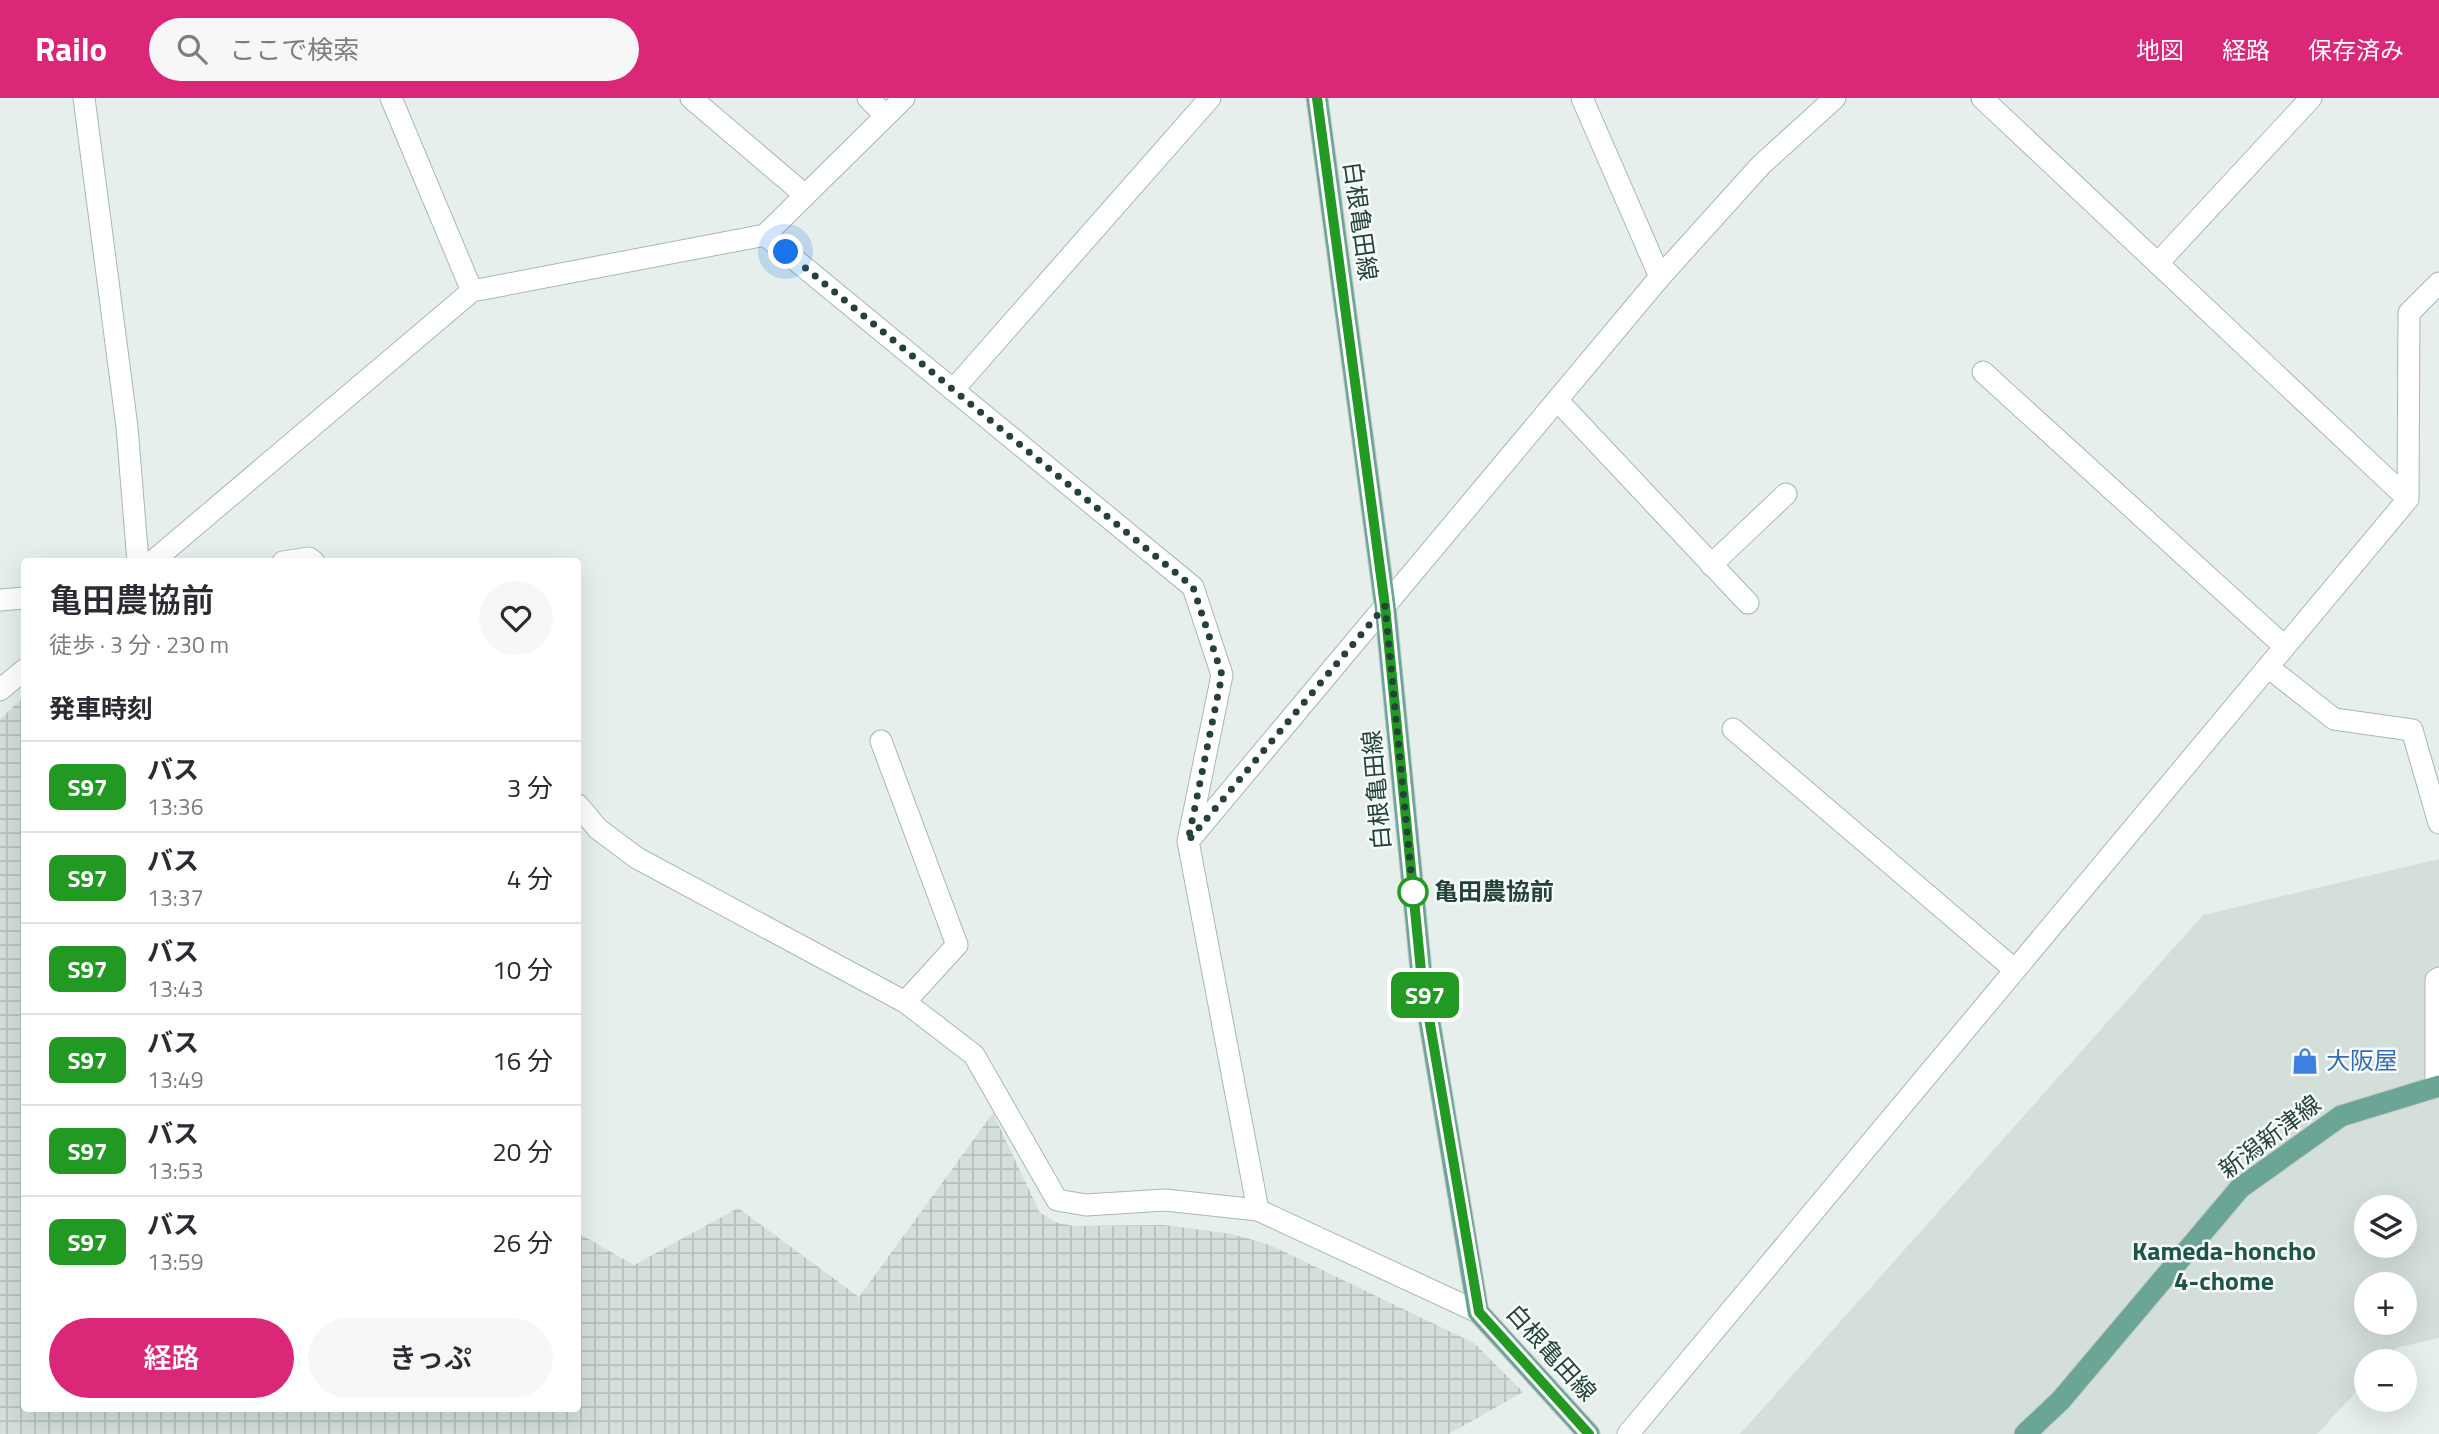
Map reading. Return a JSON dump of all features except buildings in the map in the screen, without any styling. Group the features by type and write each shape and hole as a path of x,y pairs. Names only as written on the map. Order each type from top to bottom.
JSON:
{"main road":[{"name":"白根亀田線","path":"1317,98 1385,606 1421,971 1479,1312 1589,1434"},
{"name":"新潟新津線","path":"2025,1434 2061,1400 2239,1188 2341,1116 2437,1086"}],"street":[{"path":"84,98 127,427 138,558"},
{"path":"391,98 472,291"},
{"path":"691,98 805,195"},
{"path":"868,98 886,116"},
{"path":"157,558 472,291 765,235 904,98"},
{"path":"953,390 1210,98"},
{"path":"1582,98 1660,277"},
{"path":"1188,841 1660,277 1760,165 1835,98"},
{"path":"1983,98 2408,499"},
{"path":"2158,263 2311,98"},
{"path":"765,235 1193,587 1222,675 1188,841 1258,1210"},
{"path":"1628,1434 2408,499 2409,313 2439,283"},
{"path":"1983,372 2285,647"},
{"path":"1557,400 1748,603"},
{"path":"1711,565 1786,494"},
{"path":"0,600 21,598"},
{"path":"2268,667 2334,719 2412,730 2439,823"},
{"path":"0,690 21,672"},
{"path":"1733,729 2015,970"},
{"path":"881,741 957,945 905,1002"},
{"path":"581,808 598,829 637,858 905,1002 974,1055 1056,1200 1086,1205 1165,1200 1258,1210 1479,1312"},
{"path":"2437,1086 2436,980 2439,978"}],"shaded area":[{"path":"21,700 21,1412 581,1412 581,1235 634,1265 738,1208 859,1297 993,1113 1040,1213 1058,1223 1074,1226 1164,1225 1232,1234 1270,1245 1474,1343 1523,1392 1449,1434 0,1434 0,719"},
{"path":"2439,859 2439,1338 2395,1349 2354,1349 2354,1394 2317,1434 1740,1434 2203,915"}],"bus line":[{"name":"S97","path":"1317,98 1385,606 1421,971 1479,1312 1589,1434"}],"place":[{"name":"亀田農協前","path":"1413,892"},
{"name":"大阪屋","path":"2305,1061"}],"district":[{"name":"Kameda-honcho 4-chome","path":"2224,1266"}],"route":[{"path":"786,252 1193,587 1222,675 1188,841 1385,606 1413,892"}]}
